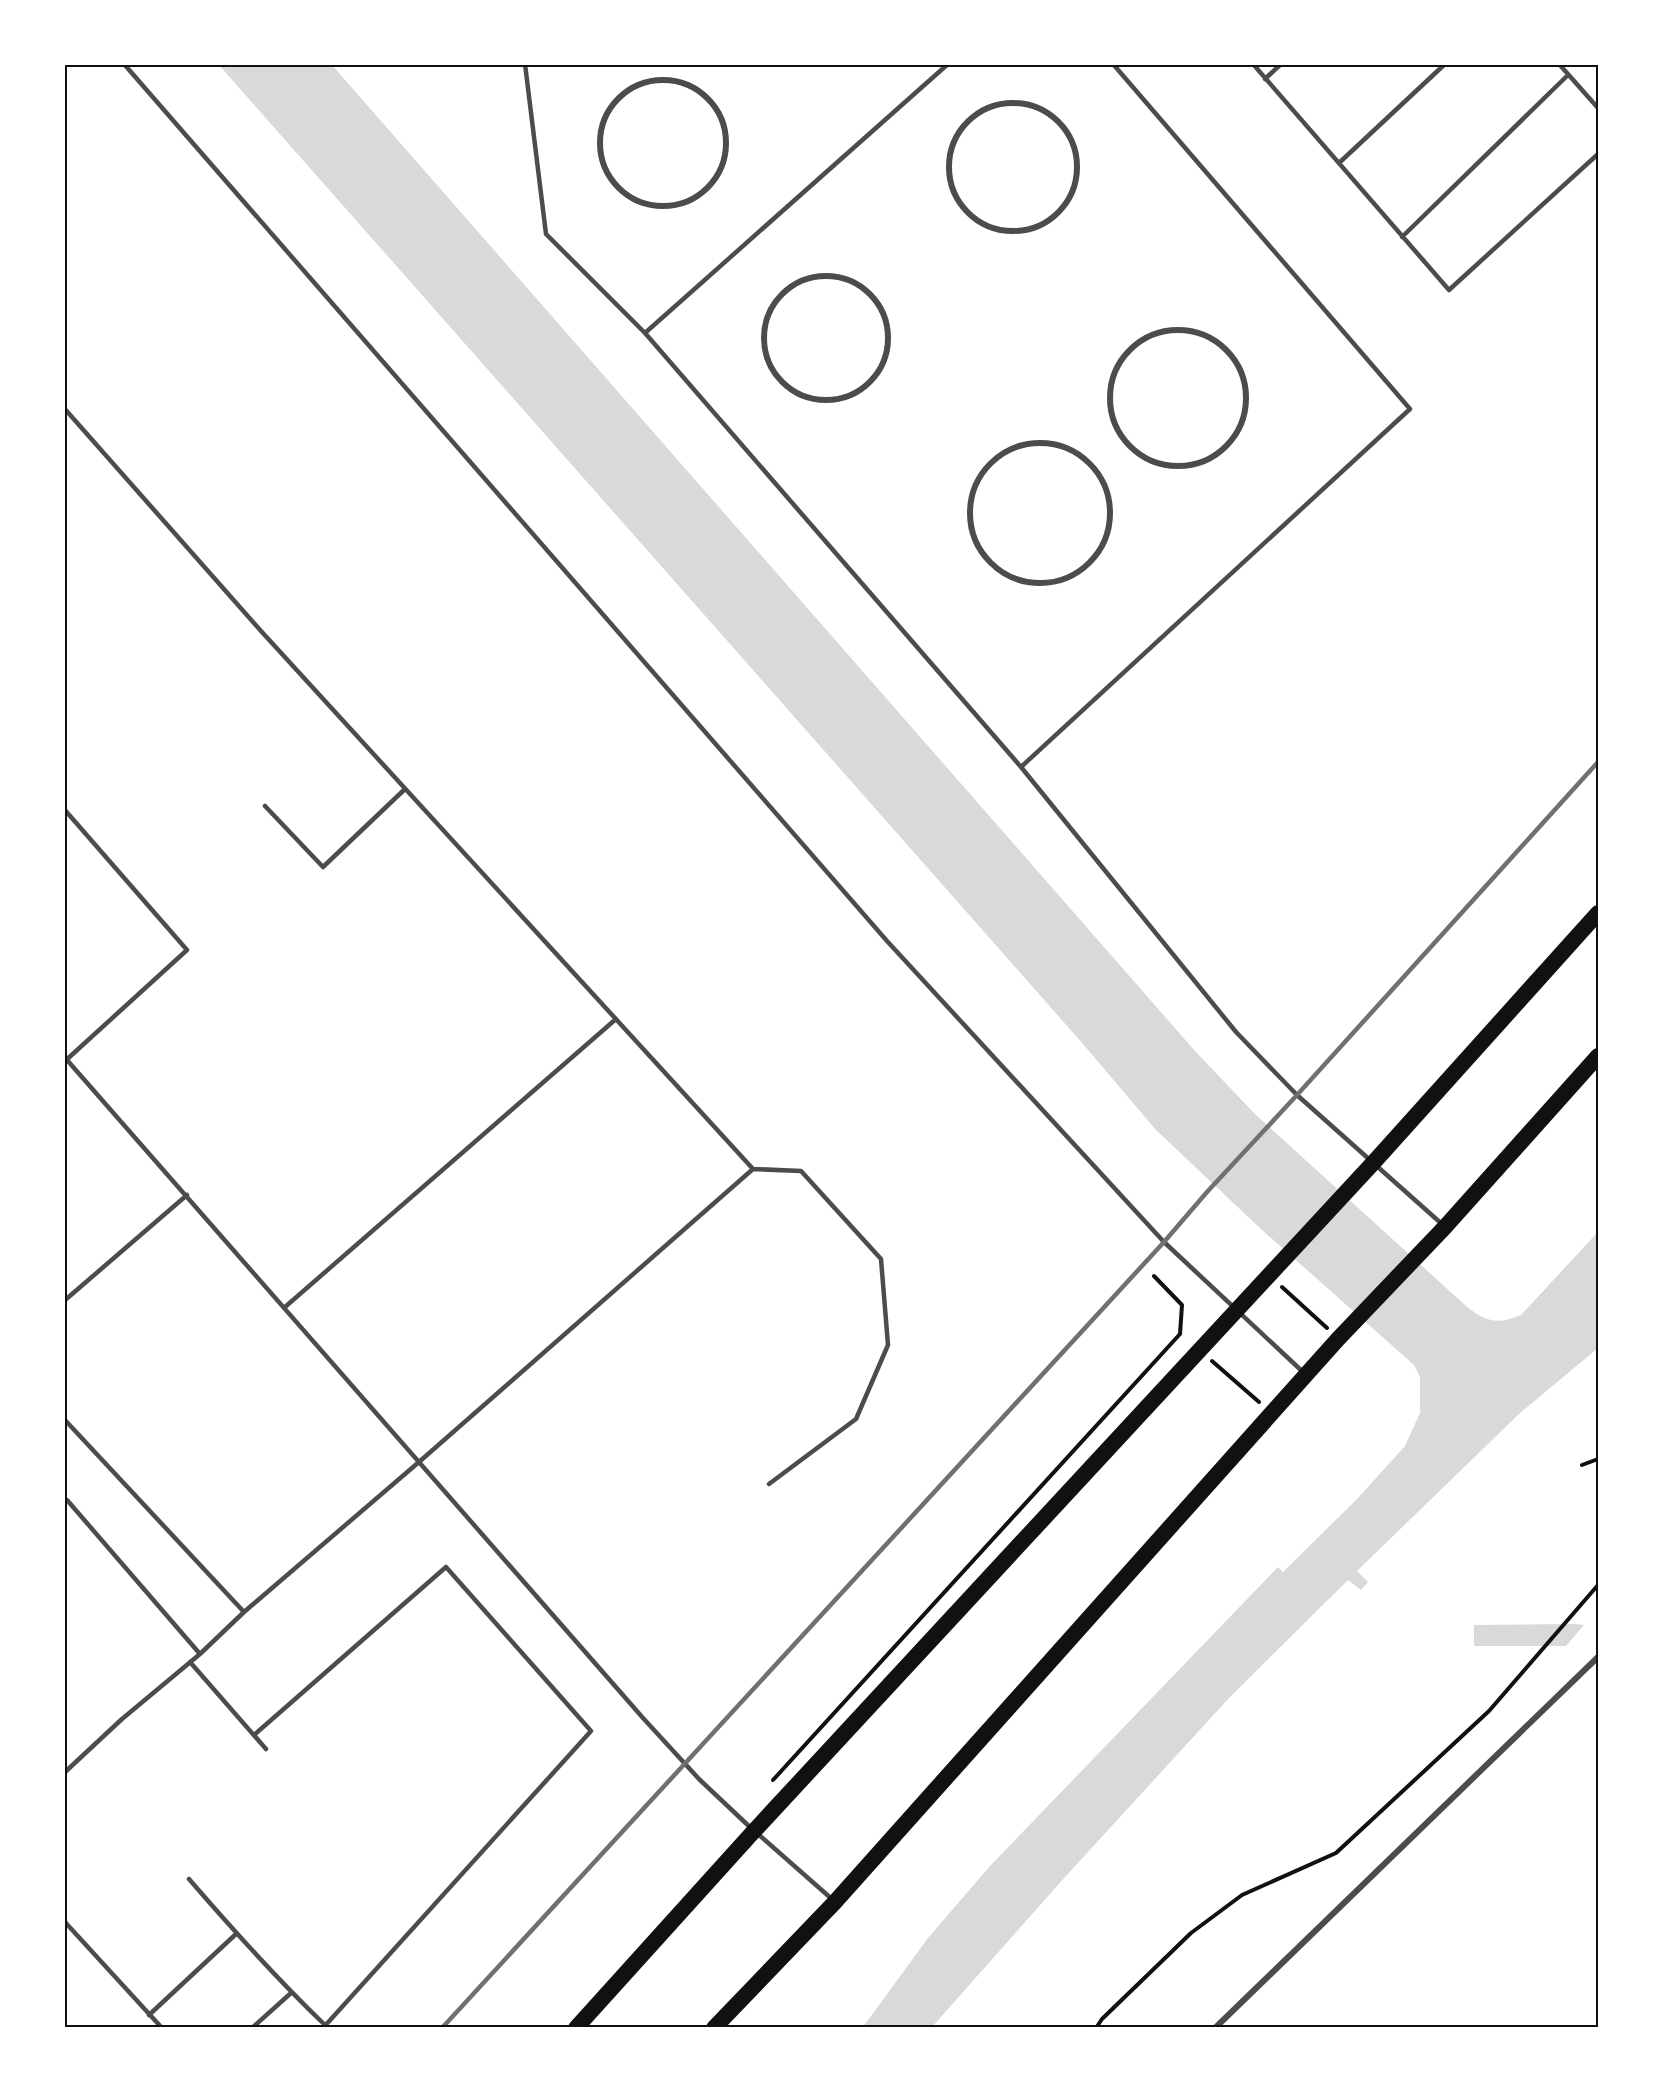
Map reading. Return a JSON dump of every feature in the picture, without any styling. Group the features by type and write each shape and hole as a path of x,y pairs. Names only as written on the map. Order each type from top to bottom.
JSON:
{"highway":[{"path":"576,2028 754,1831 1374,1162 1599,913"},
{"path":"714,2028 835,1902 1338,1339 1445,1227 1599,1056"}],"street":[{"path":"660,80 682,83 702,93 716,109 725,130 726,152 723,165 712,184 689,201 667,207 646,205 630,198 613,183 602,164 600,134 607,113 621,96 639,84 660,80"},
{"path":"1002,103 1024,103 1045,110 1063,125 1072,138 1078,160 1077,182 1071,198 1057,215 1038,227 1020,231 998,230 977,220 966,211 954,192 948,171 950,153 958,132 973,116 1002,103"},
{"path":"816,276 838,276 858,284 877,301 887,320 889,342 885,361 874,379 848,397 826,401 806,397 787,386 772,370 763,336 768,315 780,296 797,282 816,276"},
{"path":"1175,329 1199,332 1220,343 1235,359 1245,381 1247,405 1239,430 1225,448 1204,461 1190,465 1166,465 1143,456 1131,447 1117,428 1110,405 1111,384 1120,361 1136,344 1157,333 1175,329"},
{"path":"1035,442 1060,445 1082,456 1099,474 1109,493 1111,518 1102,549 1086,568 1070,578 1046,584 1013,579 993,565 978,546 973,534 969,510 975,486 984,470 1003,453 1035,442"},
{"path":"1215,2028 1599,1657"}],"lane":[{"path":"124,64 887,941 1164,1242 1306,1375"},
{"path":"525,64 546,234 645,333 1021,767 1236,1032 1297,1095 1445,1227"},
{"path":"645,333 948,64"},
{"path":"1021,767 1410,409 1113,64"},
{"path":"1253,64 1449,290 1599,154"},
{"path":"1265,79 1281,64"},
{"path":"1339,163 1445,64"},
{"path":"1559,64 1599,108"},
{"path":"1402,237 1569,75"},
{"path":"64,408 261,631 753,1169"},
{"path":"265,806 323,867 405,789"},
{"path":"64,808 187,950 66,1061 187,1195 643,1718 699,1779 835,1902"},
{"path":"285,1307 616,1019"},
{"path":"64,1773 122,1719 200,1654 244,1612 753,1169 801,1171 881,1259 888,1345 855,1419 769,1484"},
{"path":"64,1301 187,1195"},
{"path":"64,1419 244,1612"},
{"path":"64,1502 67,1500 200,1654"},
{"path":"189,1880 236,1934 324,2026 591,1731 446,1567 254,1735"},
{"path":"190,1662 266,1749"},
{"path":"64,1921 162,2028"},
{"path":"149,2015 236,1934"},
{"path":"252,2028 291,1993"}],"path":[{"path":"1269,1275 1338,1339"},
{"path":"773,1780 1179,1334 1182,1305 1154,1276"},
{"path":"1179,1334 1272,1413"},
{"path":"1582,1465 1599,1459"},
{"path":"1096,2028 1102,2019 1191,1933 1242,1895 1336,1852 1489,1711 1599,1585"}],"shaded area":[{"path":"219,65 332,65 1195,1051 1255,1114 1466,1306 1486,1319 1498,1321 1521,1315 1598,1232 1598,1348 1520,1413 1357,1571 1368,1582 1361,1590 1348,1580 1229,1698 932,2027 863,2027 928,1938 990,1866 1278,1567 1283,1572 1357,1499 1405,1446 1420,1413 1420,1377 1414,1365 1262,1230 1156,1130 1083,1044"},
{"path":"1474,1625 1584,1625 1566,1646 1474,1646"}],"railway":[{"path":"442,2028 1164,1242 1598,762"}]}
